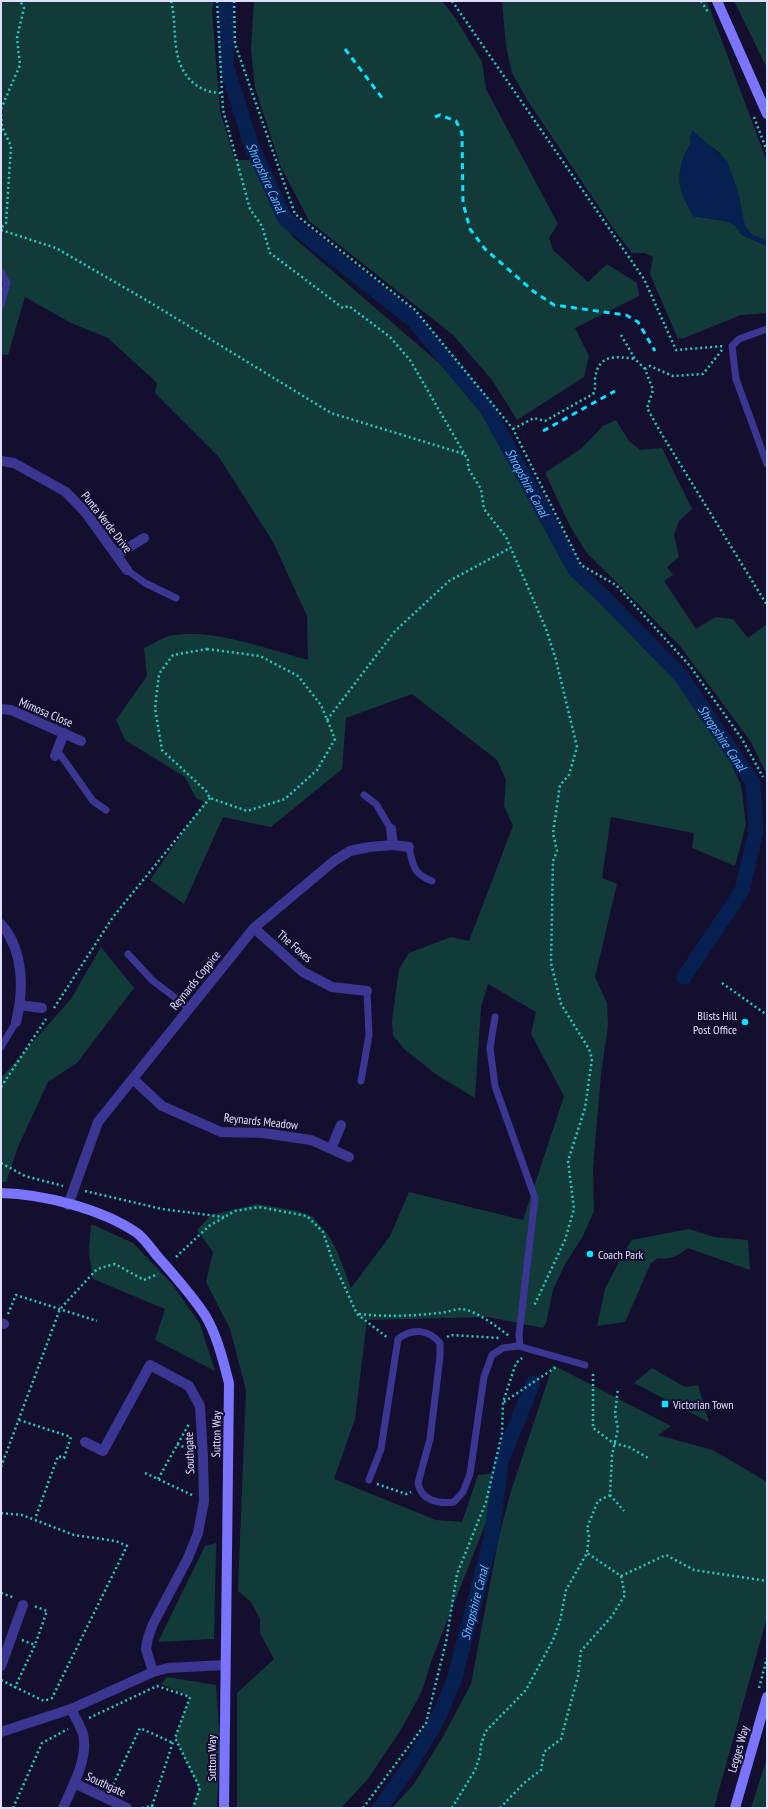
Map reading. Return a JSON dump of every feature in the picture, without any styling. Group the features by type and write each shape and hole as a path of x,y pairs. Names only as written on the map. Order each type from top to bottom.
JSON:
{"street":[{"path":"717,1 767,114"},
{"name":"Punta Verde Drive","path":"1,461 14,463 66,492 86,513 127,570"},
{"path":"116,555 144,538"},
{"name":"Mimosa Close","path":"1,709 11,710 81,741"},
{"path":"56,753 64,733"},
{"path":"391,829 393,845"},
{"name":"Reynards Coppice","path":"68,1205 98,1122 254,928 334,861 350,851 369,847 393,845 409,847"},
{"path":"1,924 11,938 16,952 21,988 20,1005 16,1022"},
{"name":"The Foxes","path":"254,928 303,972 332,987 367,991"},
{"path":"20,1005 48,1012"},
{"name":"Reynards Meadow","path":"133,1079 162,1106 221,1132 263,1133 311,1140 349,1158"},
{"path":"331,1150 341,1125"},
{"name":"Sutton Way","path":"1,1193 24,1194 103,1215 137,1234 176,1277 205,1316 222,1353 229,1383 224,1808"},
{"name":"Southgate","path":"85,1442 104,1451 150,1364 189,1386 200,1406 204,1501 198,1533 188,1558 153,1624 148,1638 146,1648 153,1672"},
{"path":"1,1666 24,1603"},
{"path":"1,1732 71,1709 153,1672 168,1668 225,1665"},
{"name":"Legges Way","path":"735,1808 767,1697"},
{"name":"Southgate","path":"63,1808 74,1783 84,1747 83,1735 71,1709"},
{"name":"Southgate","path":"74,1783 127,1808"}],"lane":[{"path":"1,272 7,283 1,305"},
{"path":"767,329 739,339 732,346 736,379 767,464"},
{"path":"127,570 145,583 176,598"},
{"path":"56,753 93,801 106,810"},
{"path":"364,795 376,804 391,829"},
{"path":"409,847 416,872 424,878 432,881"},
{"path":"128,954 153,981 189,1008"},
{"path":"361,1081 369,1035 367,991"},
{"path":"495,1017 490,1048 494,1086 535,1198 519,1335 520,1347"},
{"path":"1,1047 16,1022"},
{"path":"371,1481 381,1450 397,1344 398,1340 407,1333 420,1331 433,1335 440,1343 440,1356 430,1439 418,1483 419,1489 424,1495 440,1504 454,1502 463,1492 470,1474 484,1377 492,1355 503,1348 520,1347 586,1365"}],"path":[{"path":"1,109 20,65 17,38 24,8 20,1"},
{"path":"171,1 175,15 176,49 186,77 199,88 213,93 222,92"},
{"path":"217,1 223,110 250,210 262,226 270,253 343,308 349,306 390,337 410,360 468,460 468,468 481,489 484,509 506,537 546,629 556,660 577,747 569,776 560,785 553,833 557,851 554,861 551,963 561,1004 589,1049 592,1059 585,1108 568,1161 574,1209 564,1240 536,1298 532,1311"},
{"path":"234,1 235,44 295,214 415,310 513,429 581,565 616,585 690,666 742,739 763,777"},
{"path":"452,1 644,279 676,350 724,346"},
{"path":"1,114 2,127 12,146 6,223 1,229 56,248 151,303 331,413 464,454"},
{"path":"622,335 635,359 645,369 653,390 647,408 661,434 767,605"},
{"path":"645,369 650,366 673,376 703,374 720,353"},
{"path":"513,429 534,418 545,421 593,394 595,391 599,364 607,358 617,357 635,359"},
{"path":"327,720 396,631 448,581 510,548"},
{"path":"207,649 260,656 298,676 320,705 336,738 317,770 285,800 247,811 210,798 206,791 162,750 155,708 159,674 173,656 207,649"},
{"path":"1,1087 48,1012 113,917 210,798"},
{"path":"722,983 767,1015"},
{"path":"1,1163 25,1176 74,1189 96,1192 162,1209 224,1217"},
{"path":"176,1257 208,1226 235,1212 260,1208 307,1216 323,1232 337,1271 357,1314 373,1328 397,1344"},
{"path":"1,1467 60,1309 97,1269 115,1264 144,1280 158,1274"},
{"path":"2,1323 16,1295 97,1321"},
{"path":"357,1314 390,1316 441,1313 462,1309 492,1322 516,1340 525,1355 516,1363 503,1402 502,1434 486,1502 457,1574 446,1642 426,1723 362,1808"},
{"path":"450,1335 485,1338"},
{"path":"503,1402 567,1361"},
{"path":"593,1374 593,1428 614,1443 629,1447 648,1458"},
{"path":"618,1388 615,1414 618,1429 614,1443 610,1494 624,1511"},
{"path":"158,1479 200,1406"},
{"path":"19,1420 72,1438 64,1458 58,1456 35,1519"},
{"path":"145,1473 204,1501"},
{"path":"371,1481 406,1494"},
{"path":"452,1808 475,1770 480,1756 481,1745 485,1732 526,1690 538,1669 540,1660 553,1640 560,1621 566,1590 587,1553 589,1535 587,1528 592,1514 598,1501 610,1494"},
{"path":"1,1513 22,1515 74,1535 116,1541 127,1546 52,1698 44,1701 1,1680"},
{"path":"500,1808 524,1783 541,1770 544,1752 561,1739 578,1676 581,1651 612,1616 625,1595 621,1576 587,1553"},
{"path":"621,1576 666,1555 694,1570 767,1581"},
{"path":"1,1593 47,1611 34,1645 15,1687"},
{"path":"13,1808 42,1743 157,1686 190,1697 152,1807 142,1808"},
{"path":"106,1798 140,1728 173,1743"},
{"path":"175,1738 200,1788 193,1808"}],"green space":[{"path":"1,1 214,1 212,12 220,111 235,160 256,160 274,210 293,237 439,363 480,411 557,548 581,584 629,621 681,680 722,744 741,785 746,824 735,866 692,848 694,833 611,817 602,878 617,884 595,977 607,1003 608,1025 601,1074 593,1168 594,1211 583,1236 565,1264 553,1290 546,1323 543,1328 488,1317 367,1320 355,1419 334,1479 436,1520 462,1522 478,1475 506,1472 432,1659 422,1691 402,1728 367,1780 341,1808 237,1808 237,1693 274,1659 260,1633 260,1619 251,1602 238,1591 246,1390 230,1329 206,1282 213,1252 197,1230 211,1215 257,1204 298,1211 313,1217 329,1236 337,1251 351,1288 390,1236 409,1192 523,1220 564,1096 531,1034 536,1012 488,984 481,1007 475,1098 437,1075 404,1049 393,1035 392,1021 399,969 409,953 451,937 469,941 513,826 504,806 506,780 497,760 412,694 346,718 342,769 271,827 223,817 184,904 150,880 204,802 196,798 185,777 125,740 116,720 147,676 144,648 166,637 181,634 199,634 237,640 308,660 307,616 273,542 219,457 155,393 157,383 108,338 71,323 25,297 8,355 1,354"},
{"path":"254,1 442,1 456,19 482,62 486,89 558,224 549,238 553,250 588,282 607,264 637,283 639,296 575,328 589,356 584,377 517,420 492,380 453,335 309,221 281,167 255,88 251,49"},
{"path":"502,1 707,1 767,162 767,241 751,234 745,226 720,153 702,140 696,133 690,137 691,144 682,163 680,174 681,189 683,197 693,216 725,221 735,225 742,235 767,246 767,313 741,315 684,338 678,339 650,274 653,257 645,253 632,253 615,231 526,98 512,73 506,46"},
{"path":"734,1 767,1 767,68"},
{"path":"616,420 629,441 640,450 662,448 692,509 679,521 674,535 679,557 667,567 673,575 664,581 696,629 715,617 733,619 748,638 767,624 767,775 751,742 680,646 586,552 570,526 545,473 582,448 603,426"},
{"path":"101,947 134,988 77,1063 48,1082 18,1147 6,1182 1,1182 1,1078 71,999"},
{"path":"91,1224 133,1243 172,1284 200,1324 215,1371 155,1340 165,1309 93,1279 89,1254"},
{"path":"689,1229 714,1237 748,1240 750,1270 688,1248 674,1257 658,1258 651,1263 625,1322 597,1326 605,1289 632,1240"},
{"path":"553,1365 671,1426 658,1435 713,1450 767,1482 767,1617 714,1808 392,1808 414,1784 444,1735 471,1684 499,1536 511,1491"},
{"path":"652,1368 685,1387 698,1385 709,1422 634,1383"},
{"path":"216,1543 214,1639 158,1642 205,1546"},
{"path":"167,1677 216,1685 220,1742 217,1808 192,1808 199,1788 175,1738 190,1697 161,1684"},
{"path":"767,1758 767,1808 751,1808"}],"water":[{"path":"692,130 727,161 738,191 745,226 751,234 767,241 767,246 742,235 735,225 725,221 693,216 682,193 680,180 680,169 683,158 691,144 690,137"}],"waterway":[{"name":"Shropshire Canal","path":"225,1 227,45 226,65 251,144 285,219 413,320 488,410 575,570 604,597 681,676 753,783 756,831 742,891 684,977"},
{"name":"Shropshire Canal","path":"380,1808 413,1761 436,1722 454,1681 492,1534 501,1462 533,1383"}],"railway":[{"path":"345,49 383,99"},
{"path":"435,117 440,115 456,121 462,133 463,203 470,229 485,249 533,291 554,305 626,315 638,322 655,351"},
{"path":"543,431 615,391"}],"place":[{"name":"Blists Hill Post Office","path":"745,1022"},
{"name":"Coach Park","path":"590,1254"},
{"name":"Victorian Town","path":"665,1404"}]}
